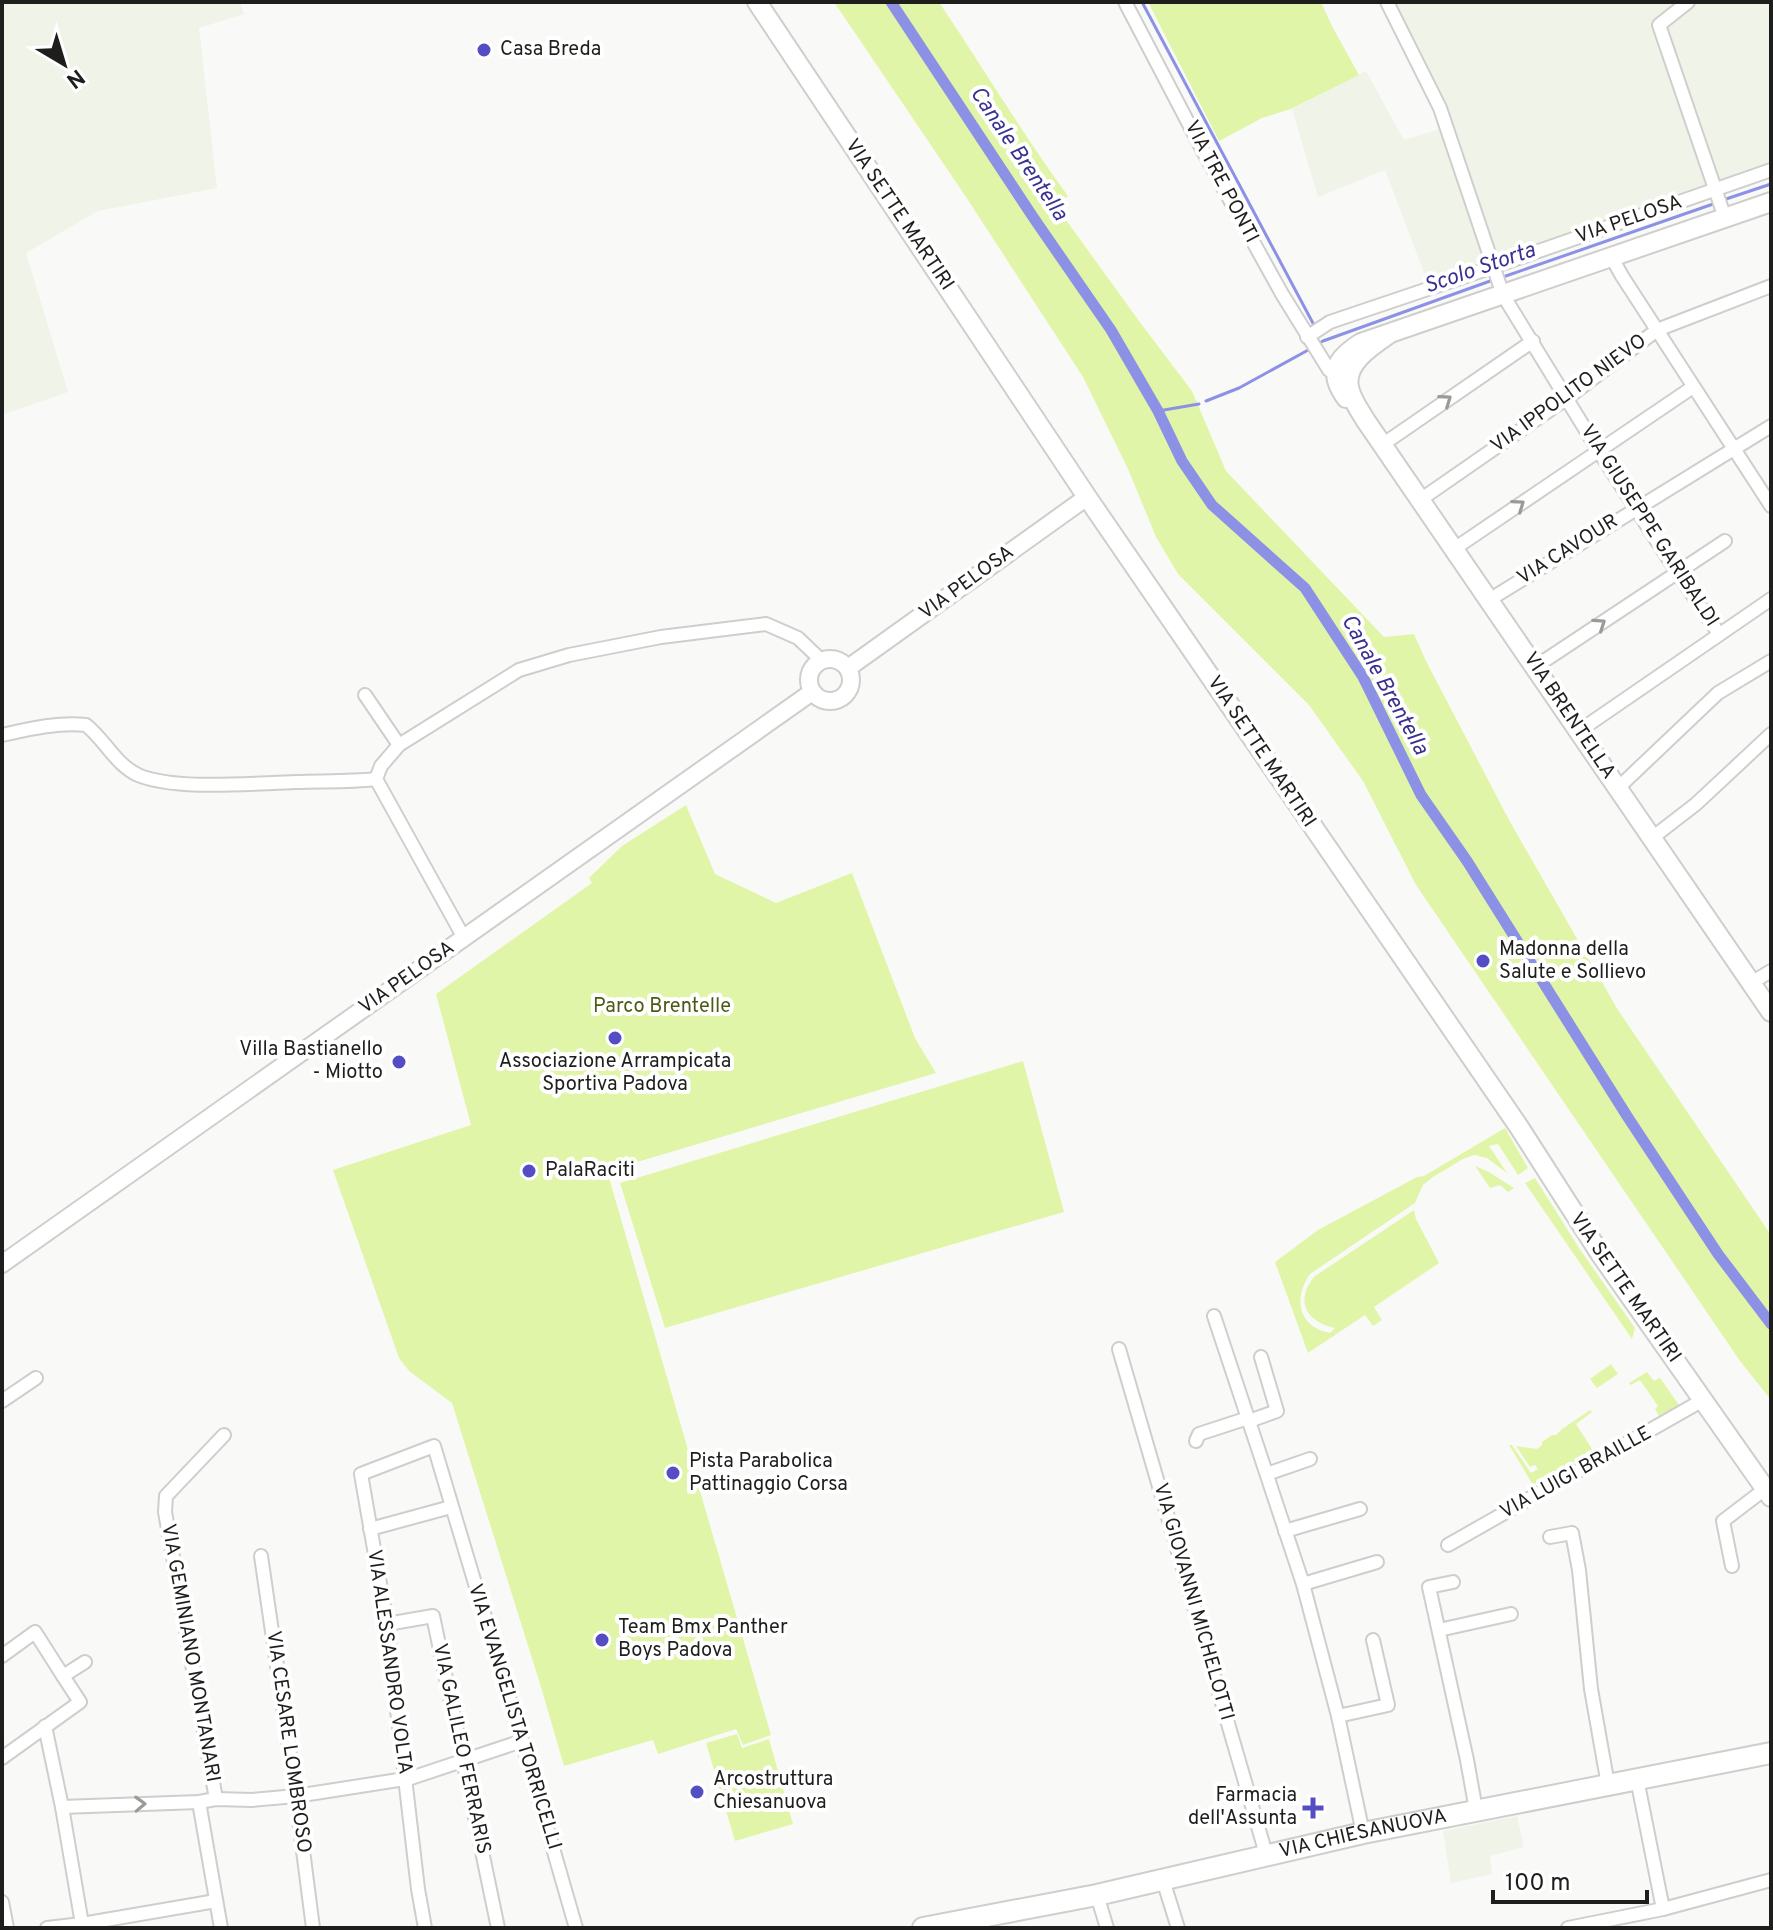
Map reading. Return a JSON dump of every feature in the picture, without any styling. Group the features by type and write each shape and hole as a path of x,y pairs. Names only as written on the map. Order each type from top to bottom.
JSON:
{"main road":[{"name":"VIA SETTE MARTIRI","path":"757,2 1087,497 1519,1127 1601,1255 1768,1493"},
{"name":"VIA PELOSA","path":"1361,343 1502,292 1612,258 1725,215 1771,202"},
{"name":"VIA PELOSA","path":"1342,381 1361,356 1389,334"},
{"path":"1342,381 1336,366 1347,352 1361,343"},
{"name":"VIA BRENTELLA","path":"1342,381 1382,445 1771,1012"},
{"name":"VIA CHIESANUOVA","path":"923,1928 958,1925 1363,1833 1771,1753"}],"street":[{"name":"VIA TRE PONTI","path":"1125,2 1211,166 1313,345"},
{"name":"VIA GIUSEPPE GARIBALDI","path":"1387,2 1440,108 1502,292 1598,450 1719,634"},
{"path":"1688,2 1659,25 1725,215"},
{"name":"VIA PELOSA","path":"1313,345 1323,326 1330,322 1771,170"},
{"path":"1612,258 1771,506"},
{"name":"VIA IPPOLITO NIEVO","path":"1420,500 1567,398 1657,330 1771,286"},
{"path":"1382,445 1533,341"},
{"name":"VIA PELOSA","path":"1313,345 1361,343"},
{"path":"1313,345 1329,370 1342,381"},
{"path":"1454,549 1693,387"},
{"name":"VIA CAVOUR","path":"1489,600 1771,426"},
{"name":"VIA PELOSA","path":"848,668 1087,497"},
{"path":"1535,667 1725,541"},
{"path":"1579,731 1771,599"},
{"path":"376,779 381,766 399,745 519,670 569,655 661,637 766,624 798,638 821,660"},
{"path":"834,659 848,668 851,681 843,697 829,701 812,692 809,675 821,660 834,659"},
{"path":"1618,788 1718,693 1771,661"},
{"name":"VIA PELOSA","path":"2,1264 812,692"},
{"path":"365,695 399,745"},
{"path":"2,735 43,727 86,725 126,767 140,775 165,782 218,784 376,779"},
{"path":"1652,838 1769,740"},
{"path":"376,779 464,938"},
{"path":"1751,983 1771,971"},
{"path":"1214,1316 1303,1584 1338,1716 1363,1833"},
{"name":"VIA GIOVANNI MICHELOTTI","path":"1119,1349 1266,1854"},
{"path":"1196,1441 1199,1434 1277,1411 1261,1357"},
{"path":"2,1401 36,1378"},
{"name":"VIA LUIGI BRAILLE","path":"1448,1545 1703,1400"},
{"name":"VIA GEMINIANO MONTANARI","path":"216,1799 165,1512 166,1496 224,1435"},
{"name":"VIA EVANGELISTA TORRICELLI","path":"434,1446 576,1928"},
{"name":"VIA ALESSANDRO VOLTA","path":"425,1928 387,1624 361,1474 434,1446"},
{"path":"1267,1474 1310,1459"},
{"path":"1732,1566 1723,1521 1768,1493"},
{"path":"370,1529 451,1507"},
{"path":"1285,1531 1360,1509"},
{"path":"1550,1537 1572,1533 1579,1570 1591,1689 1608,1785"},
{"name":"VIA CESARE LOMBROSO","path":"261,1556 313,1928"},
{"path":"1303,1584 1377,1562"},
{"path":"1453,1582 1429,1587 1476,1810"},
{"path":"1439,1630 1511,1614"},
{"name":"VIA GALILEO FERRARIS","path":"387,1624 433,1616 498,1928"},
{"path":"2,1656 35,1632 80,1702 2,1758"},
{"path":"1338,1716 1388,1705 1373,1640"},
{"path":"63,1676 85,1662"},
{"path":"45,1726 82,1924"},
{"path":"62,1807 296,1796 405,1779 522,1741"},
{"path":"1637,1779 1663,1909"},
{"name":"VIA GEMINIANO MONTANARI","path":"199,1802 221,1928"},
{"path":"1163,1880 1178,1928"},
{"path":"1568,1928 1663,1909 1771,1880"},
{"path":"1097,1895 1107,1928"},
{"path":"47,1928 216,1901"},
{"path":"2,1902 7,1928"}],"shaded area":[{"path":"2,2 240,2 244,14 199,28 217,188 98,211 26,253 68,392 2,415"},
{"path":"1388,2 1771,2 1771,178 1433,296 1385,170 1318,197 1292,109 1366,71 1404,140 1446,127"},
{"path":"1517,1816 1524,1847 1490,1856 1492,1874 1451,1883 1443,1831"}],"green space":[{"path":"834,2 939,2 1068,196 1056,206 1192,391 1226,471 1384,637 1414,634 1509,820 1618,1010 1771,1235 1771,1400 1740,1361 1416,885 1363,781 1309,705 1178,574 1156,537 1128,469 1083,377"},
{"path":"1148,2 1321,2 1359,75 1291,109 1262,118 1219,141"},
{"name":"Parco Brentelle","path":"686,805 715,874 776,903 852,873 915,1038 936,1073 607,1171 771,1735 743,1745 736,1729 658,1754 653,1740 564,1766 452,1403 409,1371 399,1358 333,1170 471,1125 436,994 592,883 589,878 622,846"},
{"path":"1023,1061 1064,1212 665,1328 620,1183"},
{"path":"1505,1128 1528,1168 1518,1175 1498,1144 1489,1146 1507,1173 1487,1158 1474,1155 1463,1159 1423,1185 1415,1203 1310,1274 1301,1292 1302,1310 1311,1325 1330,1333 1335,1328 1317,1321 1306,1309 1305,1293 1315,1276 1414,1210 1439,1263 1374,1307 1382,1320 1373,1326 1365,1315 1308,1353 1275,1262 1318,1230 1424,1176"},
{"path":"1475,1166 1514,1188 1508,1192 1500,1185 1490,1188"},
{"path":"1535,1178 1635,1328 1632,1339 1525,1183"},
{"path":"1611,1364 1618,1374 1597,1388 1590,1379"},
{"path":"1647,1372 1654,1381 1660,1378 1679,1405 1659,1416 1655,1409 1658,1406 1640,1380 1631,1385 1629,1383"},
{"path":"1590,1410 1592,1412 1576,1424 1594,1452 1533,1485 1509,1445 1531,1473 1538,1469 1535,1465 1530,1467 1516,1446 1537,1449 1542,1442"},
{"path":"737,1734 742,1748 769,1739 793,1824 735,1841 706,1743"}],"waterway":[{"name":"Canale Brentella","path":"891,2 1111,330 1158,411 1182,461 1212,505 1305,588 1363,677 1421,795 1467,861 1627,1116 1718,1254 1771,1324"},
{"path":"1142,2 1315,327"},
{"name":"Scolo Storta","path":"1723,200 1771,184"},
{"name":"Scolo Storta","path":"1500,278 1716,203"},
{"name":"Scolo Storta","path":"1316,345 1493,280"},
{"name":"Scolo Storta","path":"1206,401 1239,388 1310,349"},
{"name":"Scolo Storta","path":"1158,411 1199,404"}],"place":[{"name":"Casa Breda","path":"484,50"},
{"name":"Madonna della Salute e Sollievo","path":"1483,961"},
{"name":"Associazione Arrampicata Sportiva Padova","path":"615,1038"},
{"name":"Villa Bastianello - Miotto","path":"399,1062"},
{"name":"PalaRaciti","path":"529,1171"},
{"name":"Pista Parabolica Pattinaggio Corsa","path":"673,1473"},
{"name":"Team Bmx Panther Boys Padova","path":"602,1640"},
{"name":"Arcostruttura Chiesanuova","path":"697,1792"},
{"name":"Farmacia dell'Assunta","path":"1313,1808"}]}
